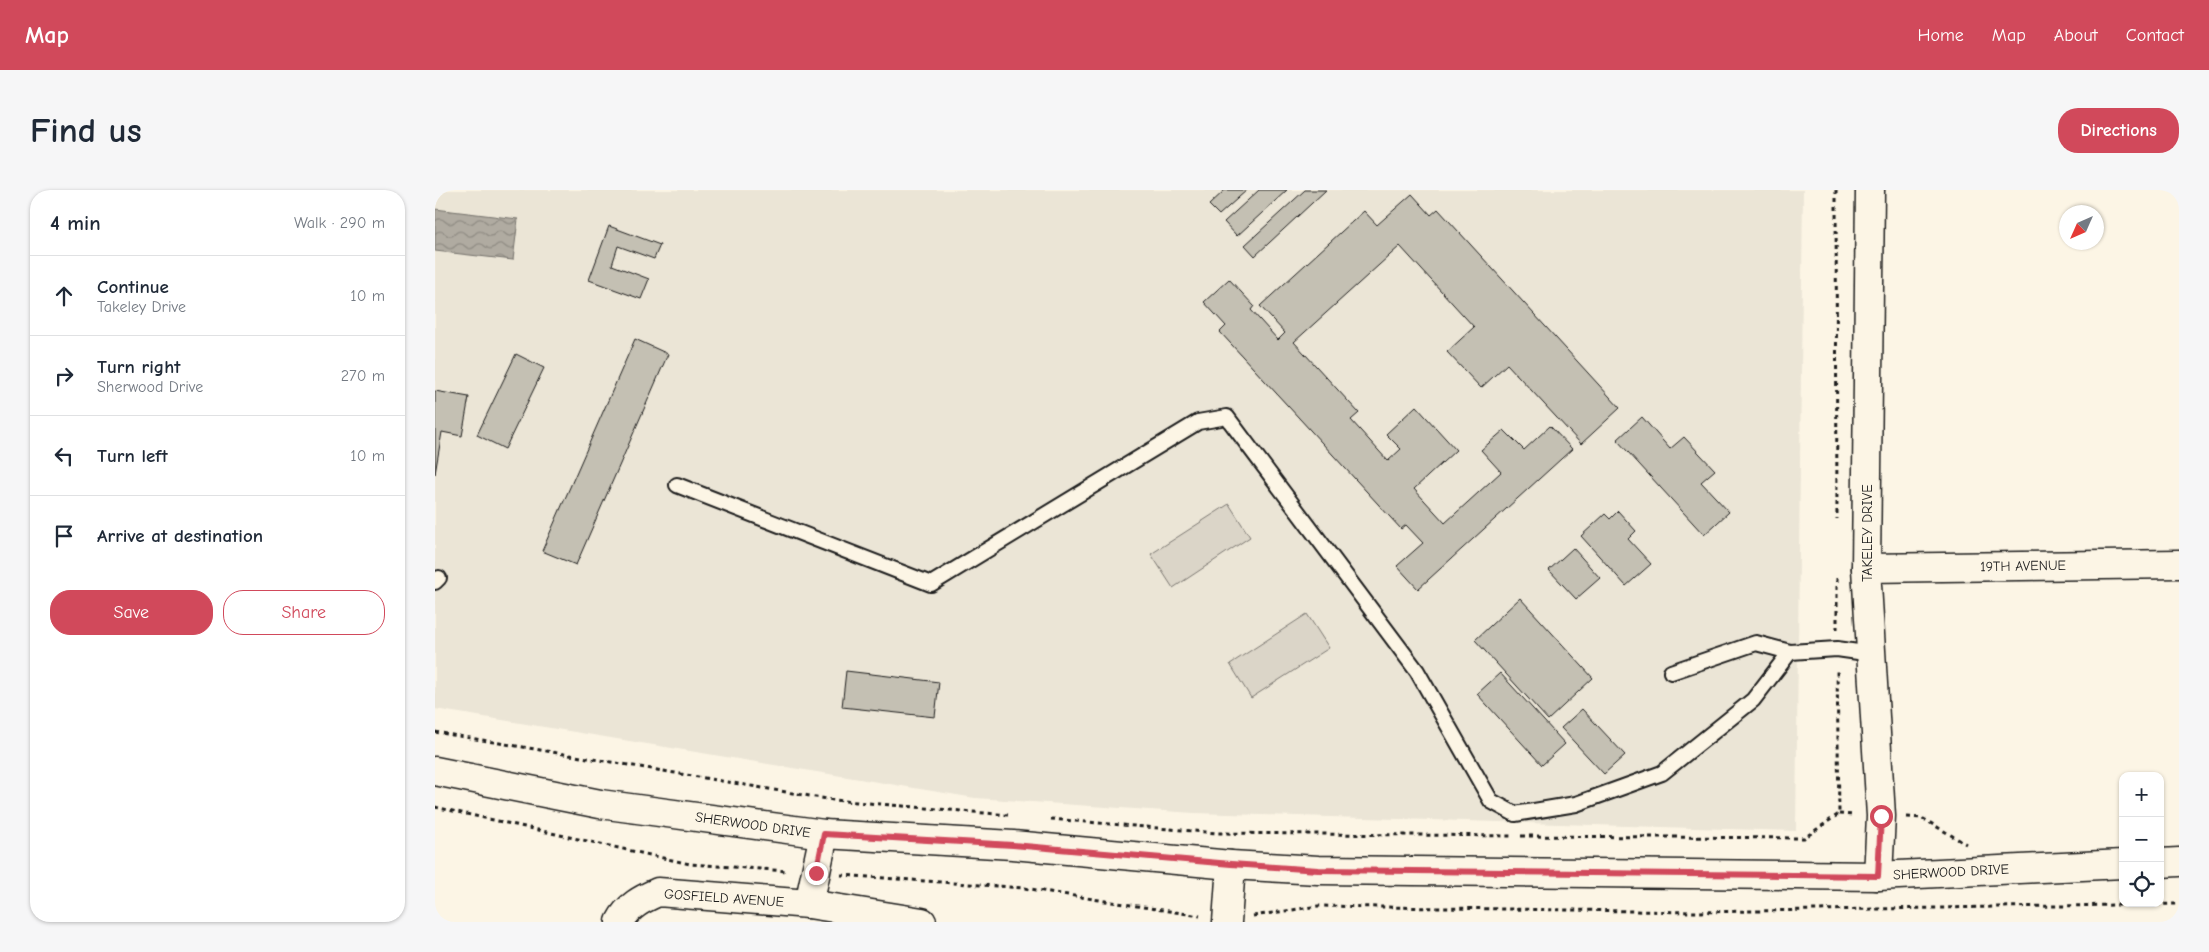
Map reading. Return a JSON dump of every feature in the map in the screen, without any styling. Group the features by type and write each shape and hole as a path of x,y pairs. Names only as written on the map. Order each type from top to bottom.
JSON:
{"street":[{"name":"TAKELEY DRIVE","path":"1870,190 1866,568 1881,816 1878,876"},
{"name":"19TH AVENUE","path":"1866,568 2179,564"},
{"name":"SHERWOOD DRIVE","path":"435,771 600,804 824,834 1013,845 1318,870 1878,876 2119,864"},
{"path":"809,904 824,834"},
{"path":"2164,863 2179,862"},
{"path":"1227,921 1231,864"},
{"name":"GOSFIELD AVENUE","path":"620,922 625,912 641,900 658,892 809,904 922,922"}],"lane":[{"path":"677,485 931,584 1198,422 1227,417 1417,671 1491,801 1515,814 1576,804 1662,773 1753,700 1791,652"},
{"path":"1671,672 1757,643 1791,652 1837,649 1871,654"}],"path":[{"path":"435,732 833,800 1010,815"},
{"path":"1839,814 1922,818 1973,849"},
{"path":"1050,819 1217,833 1321,834"},
{"path":"1227,921 1318,906 1695,912 2179,904"}],"shaded area":[{"path":"435,190 1803,190 1796,831 1194,813 975,798 435,709"},
{"path":"1229,504 1250,537 1173,588 1151,554"},
{"path":"1307,614 1329,648 1251,698 1230,664"}],"water":[{"path":"435,209 518,219 513,260 435,251"}],"building":[{"path":"1225,190 1247,190 1219,215 1209,205"},
{"path":"1259,190 1287,190 1237,236 1224,222"},
{"path":"1305,190 1326,190 1255,256 1245,245"},
{"path":"1412,194 1431,215 1438,209 1620,408 1581,444 1507,364 1481,388 1447,352 1474,327 1400,246 1294,342 1359,413 1351,420 1388,461 1401,449 1386,434 1416,406 1456,450 1414,489 1445,523 1501,472 1481,450 1504,430 1524,450 1550,426 1572,449 1418,589 1397,566 1423,543 1406,525 1401,529 1220,332 1226,326 1204,302 1229,279 1254,306 1251,310 1278,340 1285,333 1260,306 1364,211 1377,225"},
{"path":"609,226 660,245 654,259 618,246 612,265 649,279 641,299 589,280"},
{"path":"635,339 668,354 576,565 542,551"},
{"path":"516,354 544,368 505,449 477,435"},
{"path":"435,391 469,397 462,436 442,432 435,474"},
{"path":"1642,417 1670,449 1684,437 1715,470 1701,482 1729,512 1704,535 1617,440"},
{"path":"1618,511 1636,531 1628,539 1651,564 1626,586 1581,536 1605,514 1610,519"},
{"path":"1573,548 1600,578 1576,599 1549,570"},
{"path":"1520,598 1593,678 1548,720 1475,640"},
{"path":"846,671 939,682 935,717 842,707"},
{"path":"1500,673 1565,744 1542,765 1477,694"},
{"path":"1582,709 1625,755 1604,774 1561,728"}],"route":[{"path":"816,873 824,834 1013,845 1318,870 1878,876 1881,816"}]}
